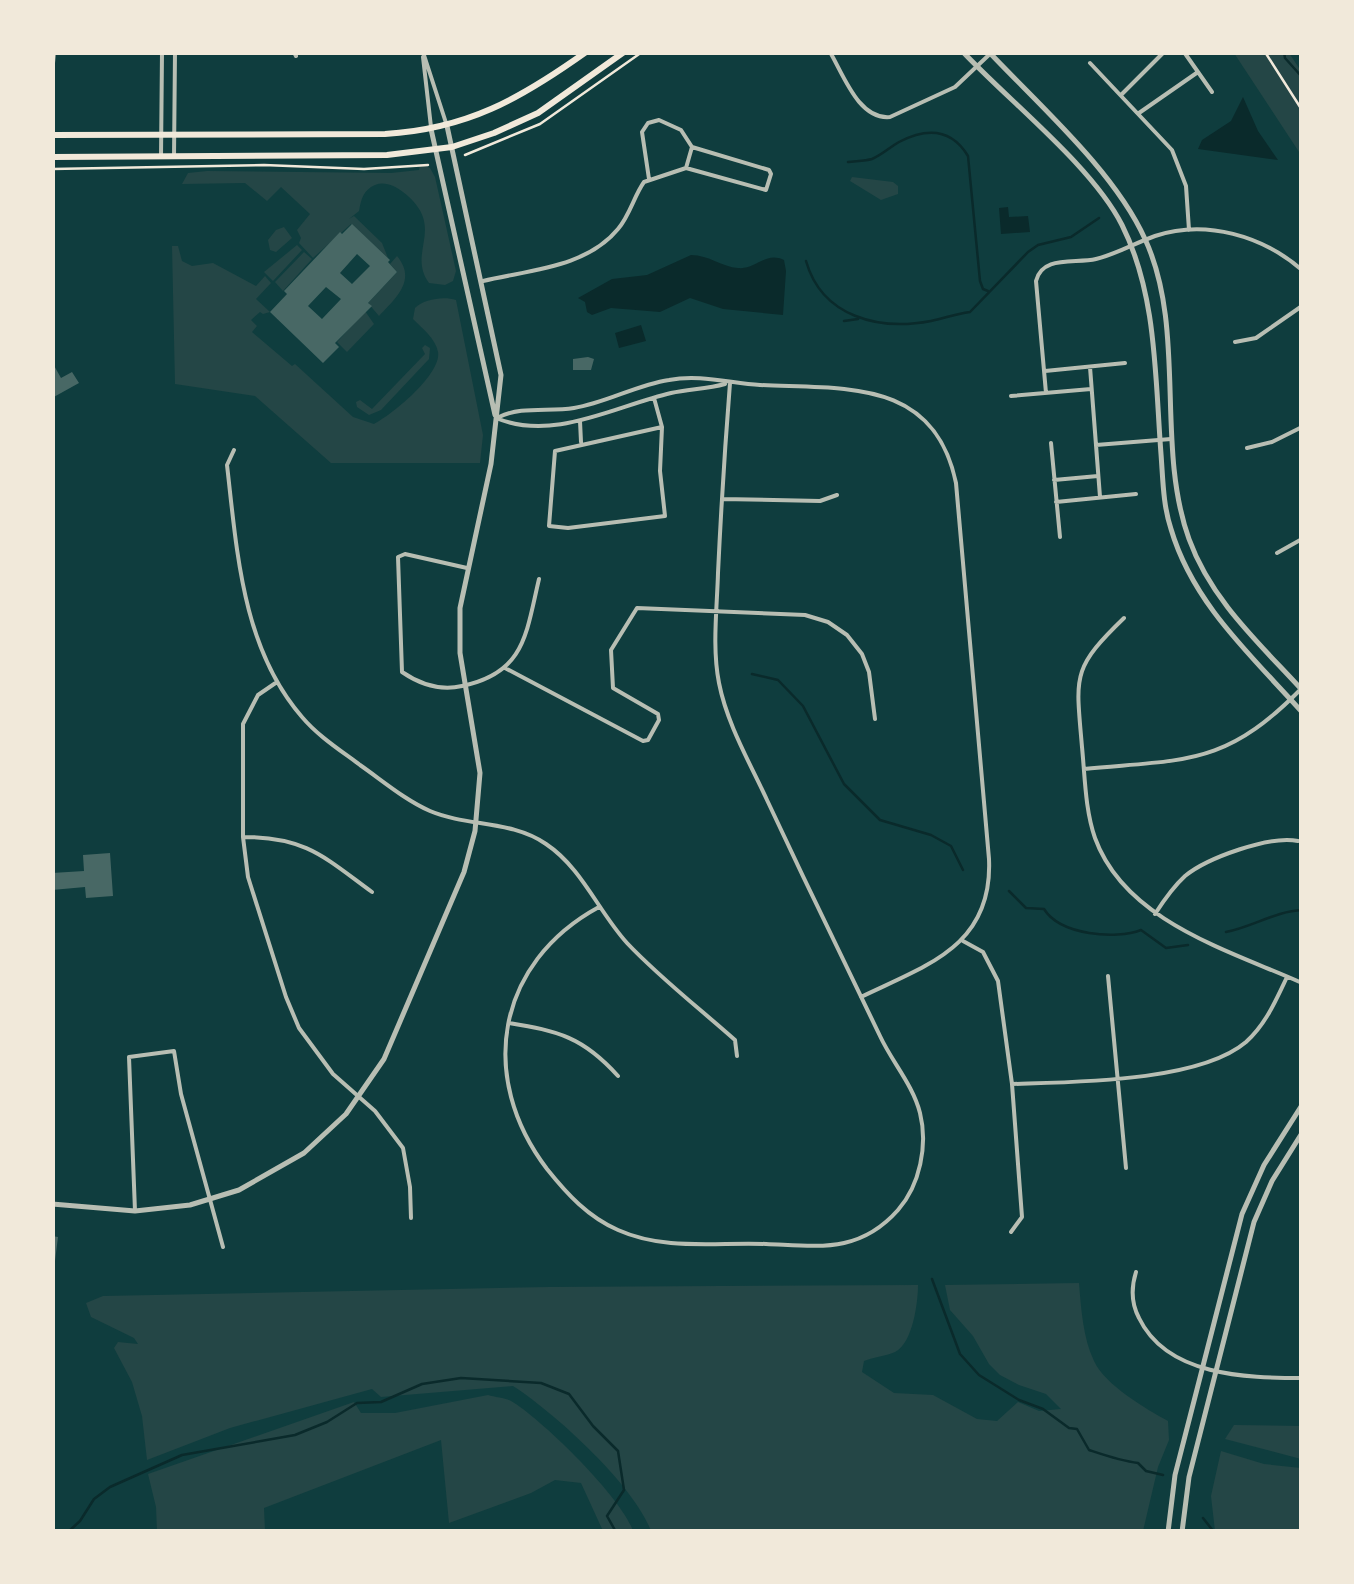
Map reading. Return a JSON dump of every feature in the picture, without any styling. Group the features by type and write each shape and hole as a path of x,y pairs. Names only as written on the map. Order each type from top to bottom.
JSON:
{"main road":[{"path":"52,135 385,134 431,129 519,98 586,52"},
{"path":"52,157 387,155 452,147 494,134 538,113 624,52"}],"street":[{"path":"52,74 54,52"},
{"path":"161,157 162,52"},
{"path":"174,157 175,52"},
{"path":"52,1204 135,1211 210,1200 264,1178 304,1153 359,1098 384,1059 464,872 477,822 480,773 459,630 467,568 491,464 501,375 447,126 423,52"},
{"path":"423,52 435,150 496,418"},
{"path":"830,52 864,107 880,118 955,87 991,53 1094,164 1123,200 1146,240 1162,304 1184,522 1200,566 1224,604 1301,689 1257,730 1215,752 1084,769"},
{"path":"963,52 1105,198 1132,246 1147,298 1164,500 1170,530 1194,585 1211,610 1302,712"},
{"path":"1121,95 1164,52"},
{"path":"1184,52 1212,92"},
{"path":"1090,63 1178,160 1186,186 1189,230"},
{"path":"1139,114 1198,72"},
{"path":"649,179 641,138 648,123 669,122 685,134 692,147 686,168"},
{"path":"482,281 576,259 599,246 620,228 638,190 649,179 686,168 766,190 769,170 692,147"},
{"path":"1046,393 1036,282 1046,265 1096,259 1146,240 1189,230 1214,230 1255,240 1302,270"},
{"path":"1236,342 1256,338 1302,306"},
{"path":"1044,371 1126,363"},
{"path":"1090,367 1100,498"},
{"path":"496,418 511,411 575,408 672,379 860,389 909,406 927,421 948,453 956,483 990,869 980,912 962,941 940,958 862,997"},
{"path":"496,418 510,424 580,421 654,398 730,383"},
{"path":"599,907 578,918 534,962 520,985 508,1023 505,1069 516,1118 526,1139 561,1187 601,1222 661,1243 824,1248 864,1236 897,1211 917,1175 923,1146 916,1100 862,997 728,715 716,667 730,383"},
{"path":"1011,396 1091,389"},
{"path":"654,398 662,427 660,471 665,516 568,528 549,526 553,454 582,443 662,427"},
{"path":"580,421 582,443"},
{"path":"1247,448 1272,442 1302,427"},
{"path":"1096,445 1173,439"},
{"path":"1051,442 1060,537"},
{"path":"234,450 227,466 248,611 278,681 302,717 390,786 430,810 518,829 546,844 569,862 628,944 734,1040 737,1056"},
{"path":"1054,480 1098,476"},
{"path":"722,499 820,501 837,494"},
{"path":"1056,502 1136,494"},
{"path":"1278,553 1302,540"},
{"path":"467,568 405,554 398,557 402,672 438,688 496,677 505,668 518,651 539,579"},
{"path":"505,668 648,740 658,714 612,688 610,650 637,608 805,615 838,628 856,644 866,664 875,719"},
{"path":"1124,618 1090,650 1080,676 1078,698 1090,820 1102,853 1120,882 1155,914 1302,983"},
{"path":"278,681 258,695 242,724 243,837 248,877 299,1028 333,1074 389,1126 403,1148 412,1218"},
{"path":"243,837 274,837 308,847 338,864 372,892"},
{"path":"1155,914 1178,882 1201,866 1283,838 1298,842"},
{"path":"962,941 983,952 998,981 1012,1084 1022,1217 1011,1232"},
{"path":"1108,976 1126,1168"},
{"path":"1012,1084 1194,1068 1233,1051 1265,1021 1287,976"},
{"path":"508,1023 568,1036 595,1052 618,1076"},
{"path":"135,1211 129,1057 174,1051 181,1094 223,1247"},
{"path":"1168,1532 1175,1475 1242,1214 1264,1165 1302,1105"},
{"path":"1182,1532 1189,1477 1254,1222 1272,1180 1302,1133"},
{"path":"1136,1272 1133,1303 1148,1332 1176,1357 1245,1377 1302,1378"}],"path":[{"path":"1264,52 1302,110"},
{"path":"52,169 428,165"}],"shaded area":[{"path":"1234,53 1289,53 1301,71 1301,155"},
{"path":"1243,97 1258,131 1278,160 1198,149 1202,140 1231,121"},
{"path":"420,164 430,168 435,177 456,271 453,281 445,285 429,283 422,260 423,216 393,186 371,187 363,196 359,211 349,219 354,216 382,243 388,258 351,224 313,258 299,243 297,230 310,214 281,187 267,201 245,183 182,184 188,173 207,171 391,173 419,170"},
{"path":"852,177 893,182 898,186 898,194 881,200 850,181"},
{"path":"1008,207 1009,217 1028,216 1030,232 1001,234 999,208"},
{"path":"284,227 292,238 276,252 270,250 268,240"},
{"path":"297,245 302,250 273,281 264,272"},
{"path":"172,246 178,246 182,261 192,266 213,263 256,286 265,276 271,283 256,299 270,312 260,312 251,320 257,326 252,332 292,366 295,364 353,417 374,424 414,393 437,361 435,343 413,319 415,308 434,299 456,300 483,435 480,463 331,463 255,396 175,384"},
{"path":"304,252 312,259 283,291 275,282"},
{"path":"691,255 738,268 771,258 784,260 783,315 723,309 690,298 660,312 611,308 592,315 578,298 612,279 647,275"},
{"path":"397,256 405,281 379,316 368,303 397,272 390,264"},
{"path":"365,311 374,324 347,352 337,342"},
{"path":"641,325 646,341 619,348 615,333"},
{"path":"425,345 430,348 429,359 381,410 369,415 357,407 360,400 372,409 425,354"},
{"path":"1079,1283 1085,1333 1099,1370 1127,1396 1168,1421 1169,1440 1158,1467 1143,1531 651,1531 611,1472 550,1414 513,1386 381,1397 372,1389 230,1428 147,1460 142,1416 132,1382 114,1348 118,1342 138,1344 134,1338 91,1317 86,1303 103,1296 918,1285 906,1340 895,1352 864,1361 862,1372 894,1393 933,1395 977,1419 997,1421 1018,1402 1039,1411 1061,1409 1046,1394 1000,1375 989,1364 973,1336 950,1310 945,1285"},
{"path":"488,1395 511,1401 525,1410 561,1442 614,1500 633,1531 603,1531 581,1483 555,1480 531,1493 449,1523 441,1440 264,1508 265,1531 157,1531 148,1474 354,1402 361,1413 395,1413"},
{"path":"1234,1425 1301,1426 1301,1459 1225,1439"},
{"path":"1221,1451 1264,1464 1301,1468 1301,1531 1215,1531 1211,1496"}],"building":[{"path":"352,224 390,260 397,272 368,303 372,306 335,343 339,347 323,363 270,312 287,294 284,291","holes":["357,254 370,266 352,284 340,273","326,287 341,299 322,319 308,306"]},
{"path":"573,359 594,359 591,370 573,370"},
{"path":"52,362 61,378 72,372 79,383 52,398"},
{"path":"110,853 113,896 86,898 85,887 52,890 52,873 84,871 83,855"},
{"path":"52,1236 58,1237 55,1261 52,1261"}],"waterway":[{"path":"1284,52 1302,77"},
{"path":"848,162 872,159 919,134 937,133 954,140 968,156 980,281 988,291"},
{"path":"806,261 814,280 839,307 873,321 911,324 970,312 1028,252 1038,245 1071,237 1099,218"},
{"path":"844,321 858,319"},
{"path":"752,674 778,680 803,706 844,784 880,820 931,835 951,846 963,870"},
{"path":"1009,891 1026,908 1044,909 1062,925 1075,930 1104,935 1141,930 1166,948 1188,945"},
{"path":"1226,932 1302,910"},
{"path":"932,1279 960,1354 979,1375 1077,1429 1089,1450 1138,1463 1146,1471 1163,1475"},
{"path":"68,1532 94,1499 110,1487 182,1455 295,1435 327,1422 357,1403 381,1402 422,1384 461,1378 541,1383 569,1394 618,1451 624,1490 607,1516 616,1532"},
{"path":"1203,1518 1214,1532"}]}
